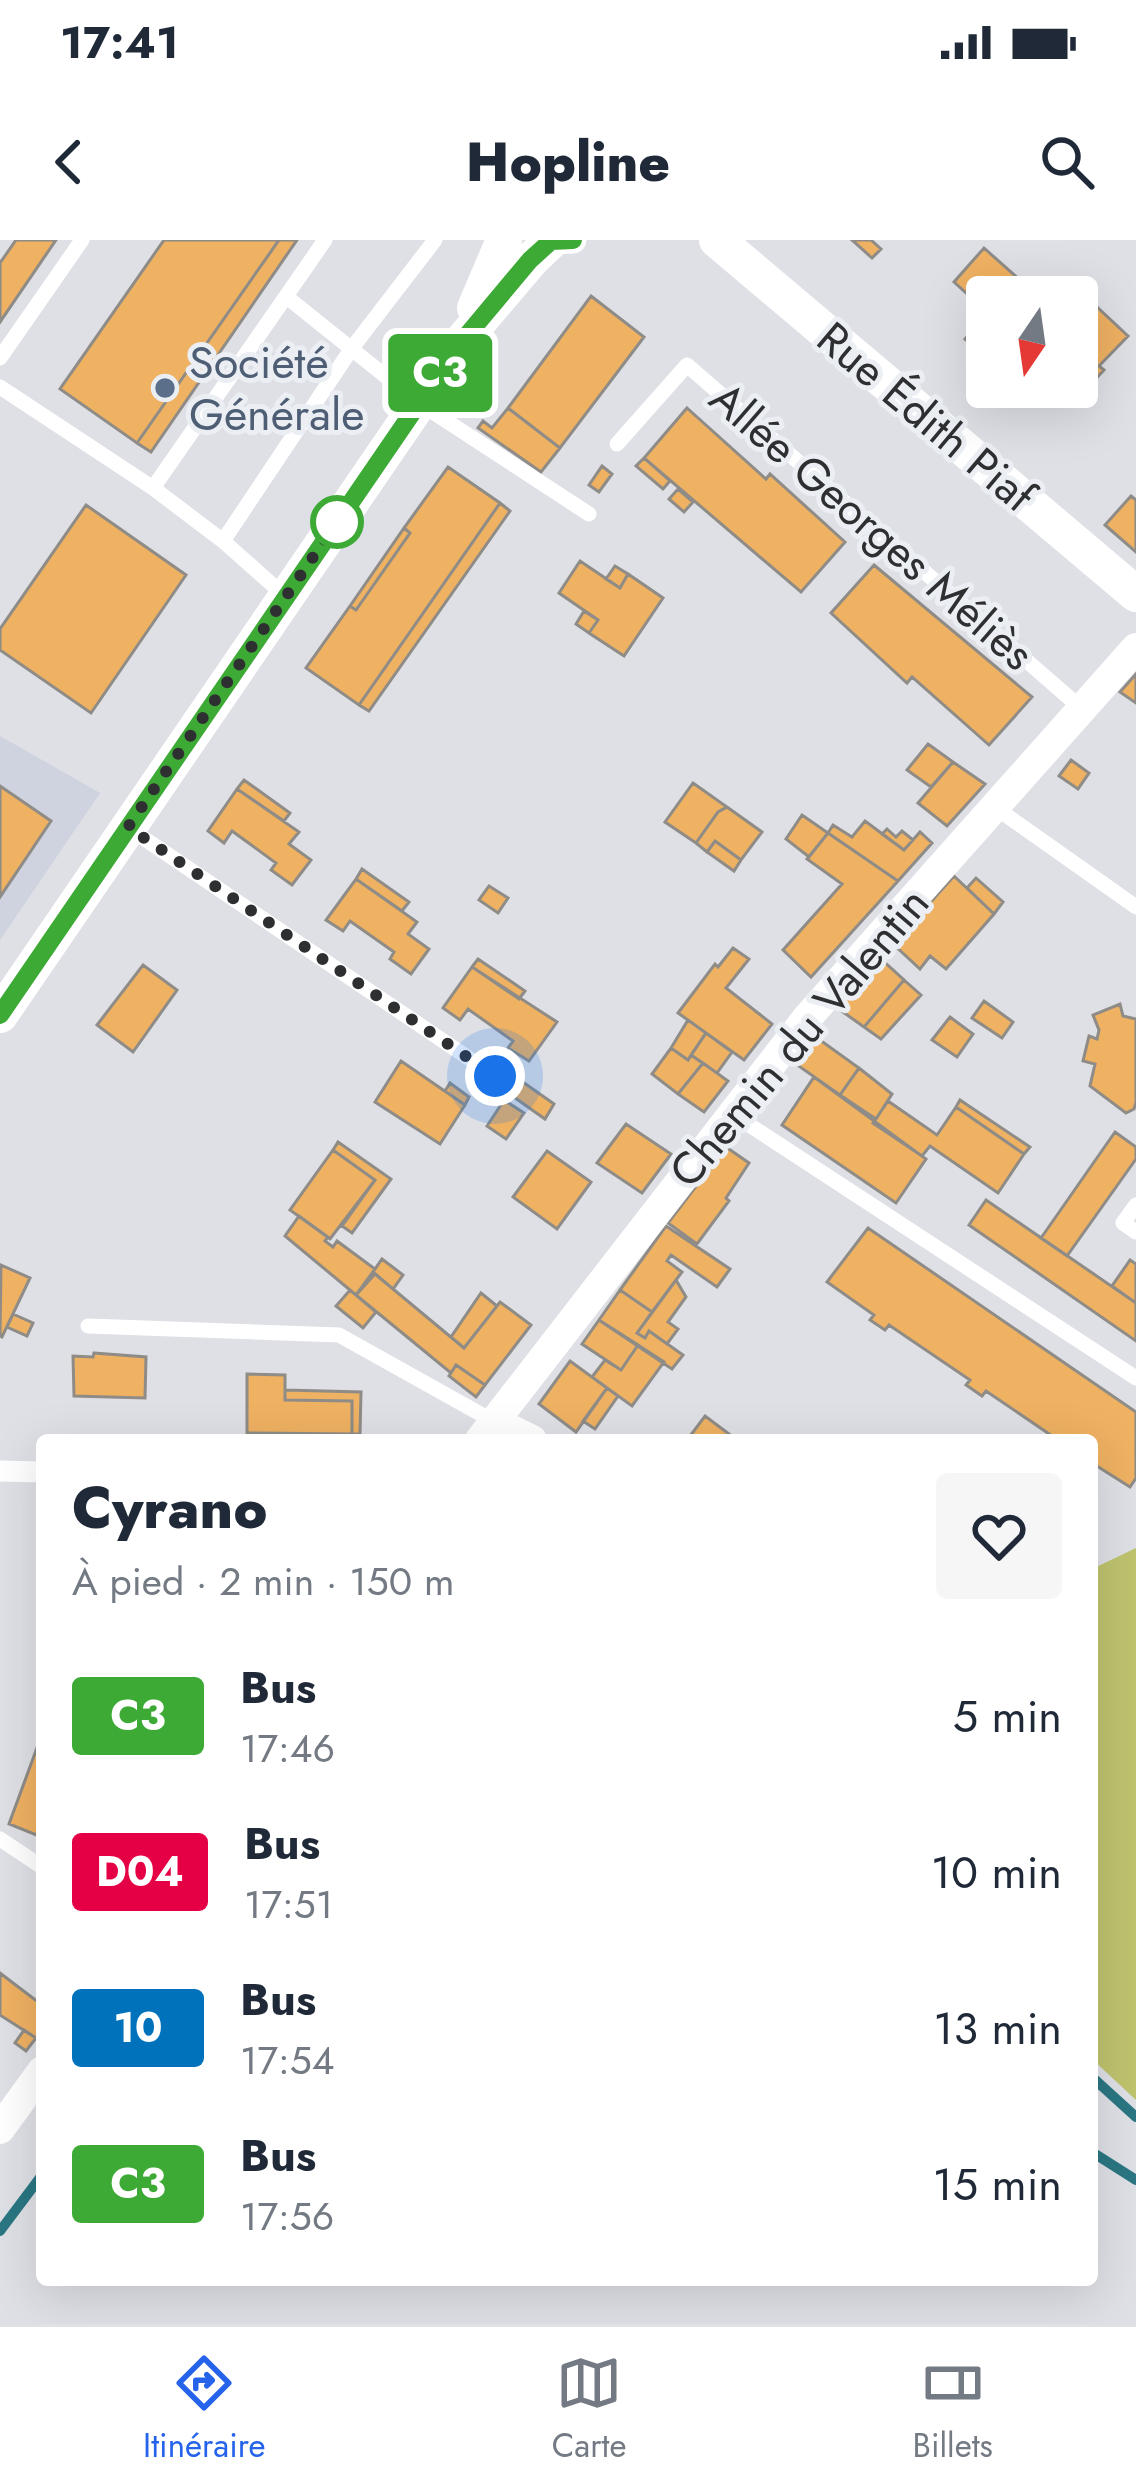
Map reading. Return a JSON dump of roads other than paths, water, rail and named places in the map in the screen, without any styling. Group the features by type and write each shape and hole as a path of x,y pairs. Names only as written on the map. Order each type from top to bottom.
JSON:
{"street":[{"path":"458,346 505,240"},
{"path":"0,1016 458,346 549,241 573,240"},
{"name":"Rue Édith Piaf","path":"717,240 1136,594"},
{"name":"Chemin du Valentin","path":"487,1430 807,1018 1136,648"},
{"path":"0,1472 36,1472"},
{"path":"0,2128 36,2079"}],"lane":[{"path":"0,358 82,240"},
{"path":"153,488 326,240"},
{"path":"223,541 352,348 434,240"},
{"path":"288,298 419,403 590,514"},
{"name":"Allée Georges Méliès","path":"617,444 688,365 1082,709"},
{"path":"0,387 153,488 286,597"},
{"path":"996,808 1136,907"},
{"path":"128,827 495,1076"},
{"path":"731,1113 1136,1378"},
{"path":"1136,1205 1123,1223 1136,1232"},
{"path":"88,1326 339,1335 487,1430"},
{"path":"0,1839 36,1863"}],"waterway":[{"path":"1098,2082 1136,2117"},
{"path":"1098,2156 1136,2180"},
{"path":"0,2231 36,2183"}],"place":[{"name":"Société Générale","path":"165,388"}]}
